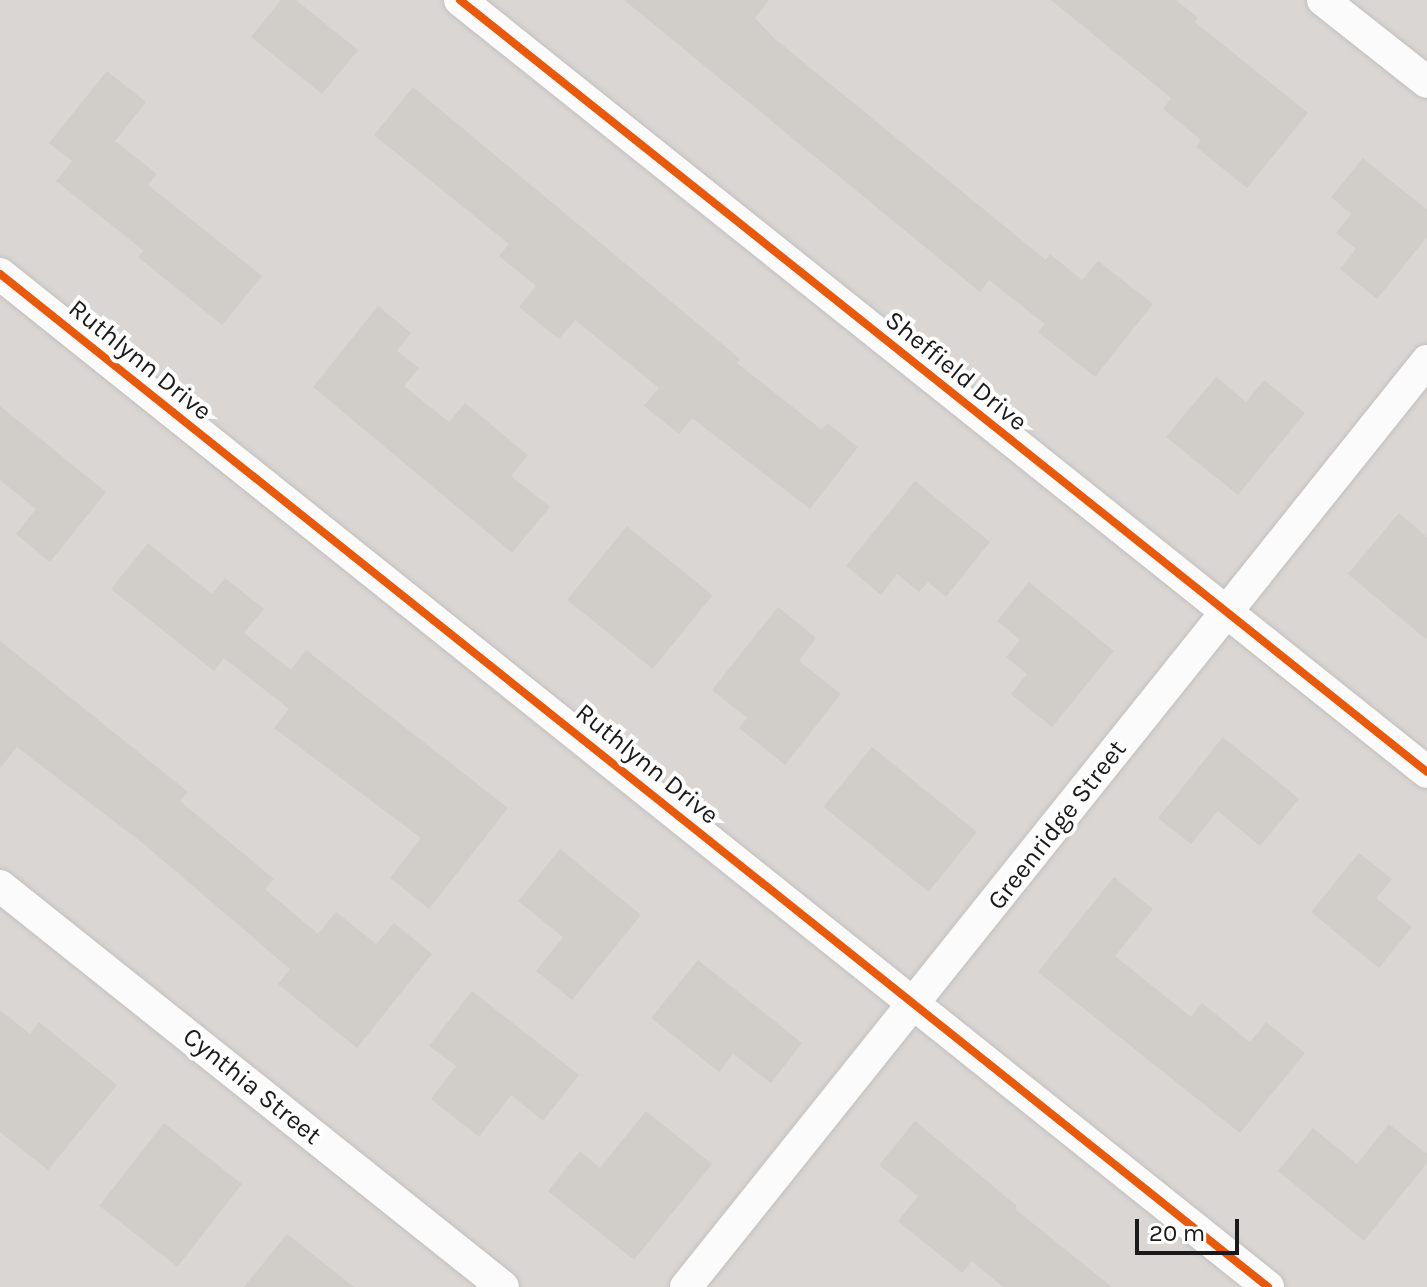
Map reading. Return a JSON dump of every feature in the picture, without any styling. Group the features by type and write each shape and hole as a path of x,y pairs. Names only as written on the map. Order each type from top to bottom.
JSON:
{"street":[{"name":"Sheffield Drive","path":"460,0 1427,772"},
{"path":"1323,0 1427,82"},
{"name":"Ruthlynn Drive","path":"0,274 1268,1287"},
{"name":"Greenridge Street","path":"686,1287 1427,361"},
{"name":"Cynthia Street","path":"0,886 503,1287"}],"shaded area":[{"path":"0,0 1427,0 1427,1287 0,1287"}],"building":[{"path":"281,0 296,0 358,50 322,94 251,37"},
{"path":"624,0 769,0 755,18 775,39 1046,260 1050,254 1082,280 1098,261 1153,304 1095,377 1038,332 1045,324 989,280 980,292"},
{"path":"1051,0 1176,0 1198,18 1195,22 1308,113 1247,188 1196,147 1201,140 1163,109 1171,98"},
{"path":"107,71 146,102 115,141 157,174 148,185 262,276 222,325 138,257 144,251 56,181 72,161 49,143"},
{"path":"413,87 740,359 737,363 822,430 827,423 858,447 810,509 692,418 679,434 644,406 659,388 575,320 559,339 519,307 536,286 499,256 509,244 374,135"},
{"path":"1363,158 1427,210 1427,237 1377,299 1340,269 1356,249 1336,233 1351,214 1331,197"},
{"path":"378,306 411,333 397,351 419,368 404,386 449,422 465,403 528,455 511,476 550,507 512,553 313,387"},
{"path":"1216,377 1246,402 1264,380 1305,413 1238,495 1166,437"},
{"path":"0,406 106,492 50,562 16,534 36,509 0,480"},
{"path":"915,481 990,542 946,597 928,582 919,592 897,574 881,595 846,566"},
{"path":"1399,513 1427,537 1427,640 1348,574"},
{"path":"627,526 712,595 653,669 567,600"},
{"path":"148,543 212,594 225,578 264,609 244,633 291,670 306,650 508,808 429,909 390,878 421,838 274,728 289,709 224,658 214,671 111,589"},
{"path":"1029,582 1114,651 1052,727 1011,694 1027,674 1006,657 1020,640 997,621"},
{"path":"778,607 816,638 799,661 841,694 785,765 739,728 747,718 712,690"},
{"path":"0,641 188,792 180,801 274,879 265,889 318,934 336,912 376,944 394,923 432,954 357,1048 278,984 290,969 145,845 17,747 0,768"},
{"path":"1223,737 1299,799 1260,846 1218,811 1191,844 1158,818"},
{"path":"872,747 977,832 928,892 824,807"},
{"path":"560,849 641,915 572,1000 536,971 563,937 518,901"},
{"path":"1359,853 1392,879 1376,898 1412,927 1379,968 1311,912"},
{"path":"1114,877 1153,909 1115,956 1191,1017 1202,1003 1250,1042 1266,1022 1305,1053 1240,1133 1038,972"},
{"path":"698,960 802,1043 771,1083 733,1054 719,1072 651,1018"},
{"path":"472,991 579,1075 543,1121 511,1095 479,1137 431,1099 456,1066 429,1046"},
{"path":"0,1010 30,1034 39,1022 117,1085 48,1170 0,1132"},
{"path":"646,1111 712,1164 634,1260 548,1191 580,1151 600,1168"},
{"path":"915,1121 1017,1206 1015,1209 1112,1287 1003,1287 972,1261 962,1273 898,1221 918,1196 879,1165"},
{"path":"164,1123 242,1184 177,1267 99,1206"},
{"path":"1389,1124 1427,1154 1427,1163 1364,1241 1278,1171 1313,1128 1357,1164"},
{"path":"287,1234 354,1287 244,1287"}],"cycle path":[{"path":"460,0 1427,772"},
{"path":"0,274 1268,1287"}]}
